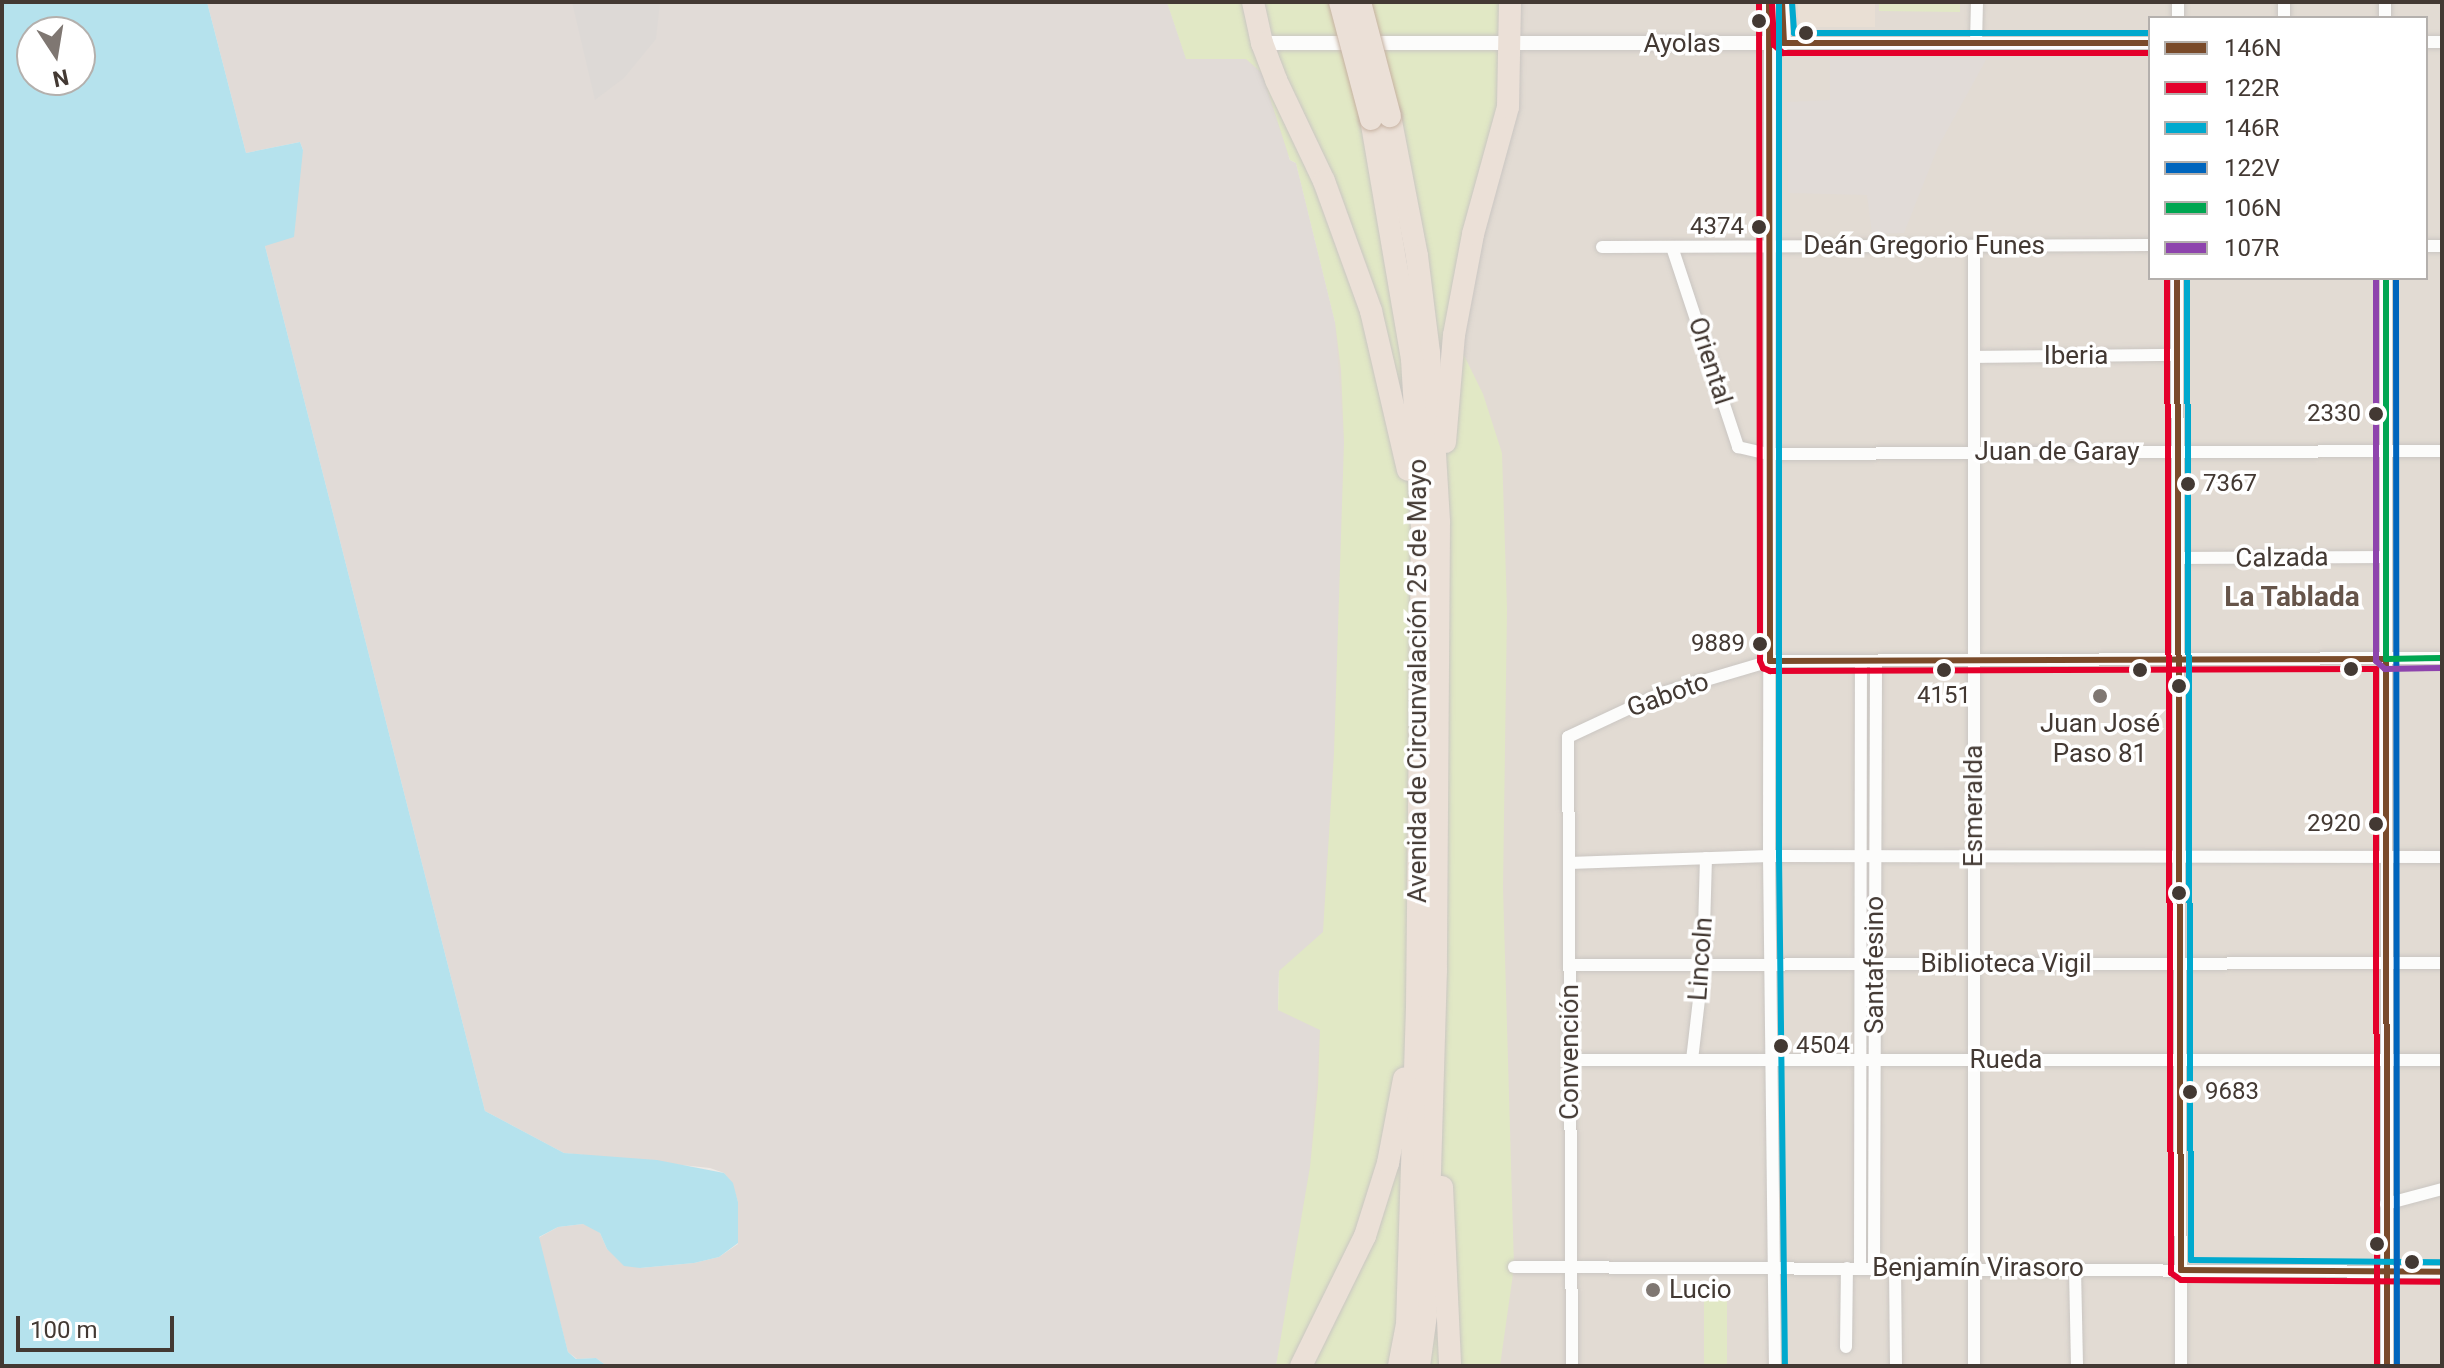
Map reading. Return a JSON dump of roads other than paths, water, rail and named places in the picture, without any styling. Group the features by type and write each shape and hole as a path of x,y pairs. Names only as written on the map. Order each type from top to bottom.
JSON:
{"highway":[{"path":"1253,2 1262,43 1285,103 1324,181 1371,311 1430,526"},
{"name":"Avenida de Circunvalación 25 de Mayo","path":"1340,2 1381,118"},
{"name":"Avenida de Circunvalación 25 de Mayo","path":"1360,2 1381,118 1430,526 1433,1042 1426,1315 1419,1366"},
{"path":"1430,526 1454,335 1473,234 1508,107 1511,3"},
{"name":"Avenida de Circunvalación 25 de Mayo","path":"1399,1366 1407,1324 1430,526"},
{"path":"1301,1366 1365,1236 1388,1163 1417,1007"},
{"path":"1433,1042 1450,1366"}],"street":[{"path":"1769,2 1777,43"},
{"path":"1775,1366 1769,856 1769,246 1777,43 1782,2"},
{"path":"1976,43 1977,2"},
{"name":"Ayolas","path":"1262,43 2148,43"},
{"name":"Deán Gregorio Funes","path":"1602,247 2148,245"},
{"name":"Esmeralda","path":"1974,246 1974,1366"},
{"name":"Oriental","path":"1672,247 1738,447 1768,454"},
{"path":"2177,280 2181,1366"},
{"path":"2386,280 2387,1366"},
{"name":"Iberia","path":"1974,357 2177,355"},
{"name":"Juan de Garay","path":"1768,454 2442,451"},
{"name":"Calzada","path":"2178,558 2386,557"},
{"name":"Gaboto","path":"1568,737 1662,693 1770,661 2442,658"},
{"name":"Santafesino","path":"1846,1347 1861,1268 1875,1059 1861,856 1861,662"},
{"name":"Santafesino","path":"1861,1268 1861,1059 1875,856 1876,662"},
{"name":"Convención","path":"1568,737 1572,1366"},
{"path":"1569,863 1769,856 2442,857"},
{"name":"Lincoln","path":"1692,1060 1703,965 1706,858"},
{"name":"Biblioteca Vigil","path":"1570,965 2442,963"},
{"name":"Rueda","path":"1570,1060 2442,1060"},
{"path":"2386,1204 2442,1189"},
{"name":"Benjamín Virasoro","path":"1514,1267 2442,1272"},
{"path":"1895,1268 1896,1366"},
{"path":"2075,1269 2077,1366"}],"water":[{"path":"2,2 207,2 246,153 300,142 303,150 294,237 265,246 485,1111 564,1153 657,1160 724,1173 733,1183 738,1202 738,1243 719,1257 694,1263 640,1268 624,1266 607,1249 600,1233 583,1224 558,1227 539,1237 568,1352 576,1359 596,1358 607,1366 2,1366"}],"place":[{"name":"4374","path":"1759,227"},
{"name":"2330","path":"2376,414"},
{"name":"7367","path":"2188,484"},
{"name":"9889","path":"1760,644"},
{"name":"4151","path":"1944,670"},
{"name":"Juan José Paso 81","path":"2100,696"},
{"name":"2920","path":"2376,824"},
{"name":"4504","path":"1781,1046"},
{"name":"9683","path":"2190,1092"},
{"name":"Lucio","path":"1653,1290"}],"district":[{"name":"La Tablada","path":"2292,597"}]}
